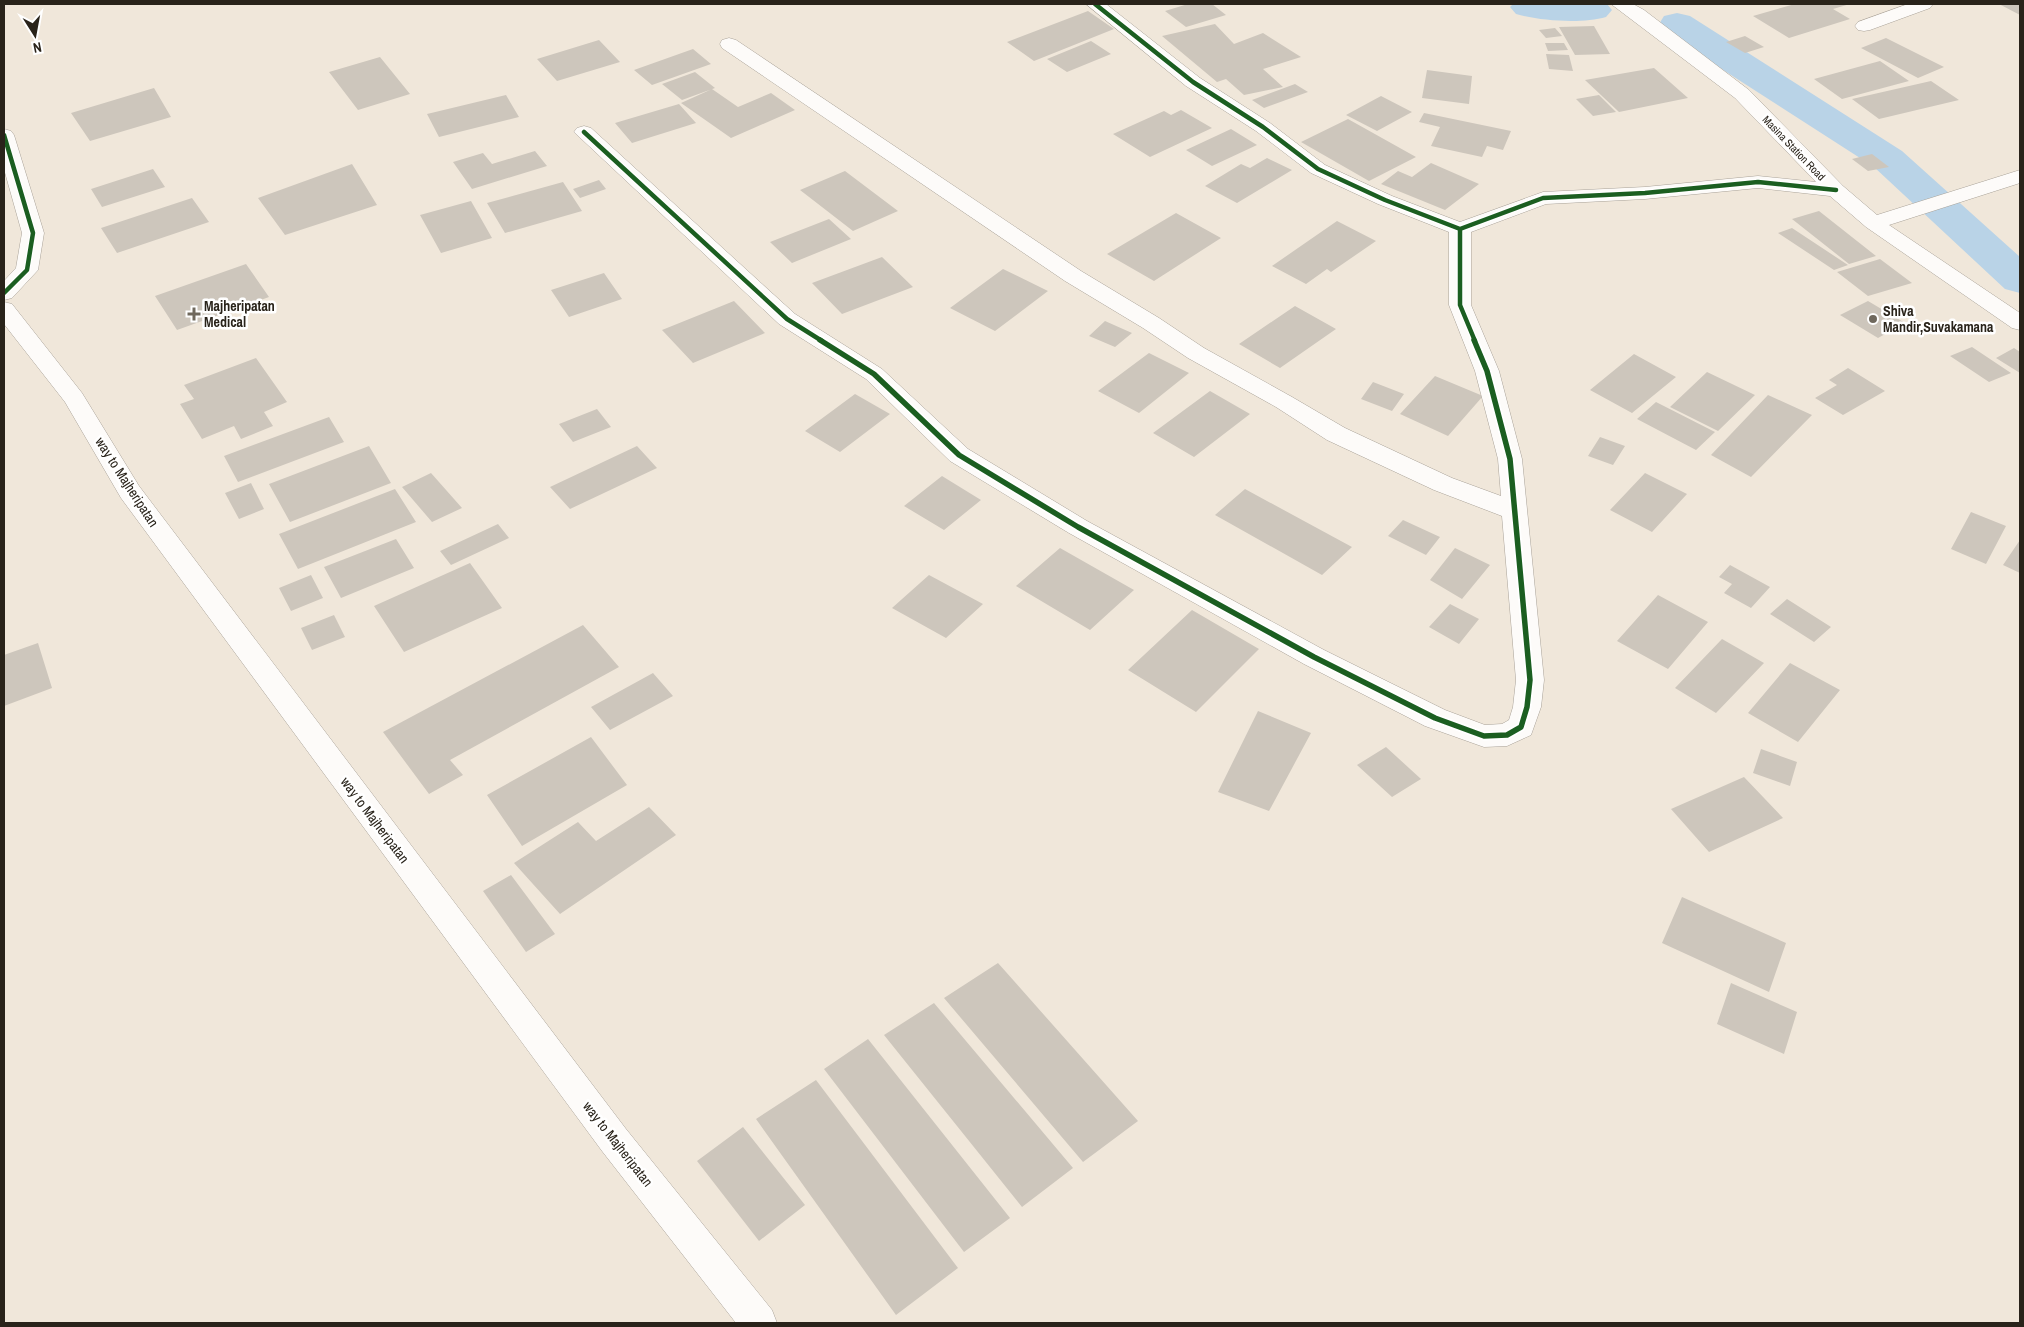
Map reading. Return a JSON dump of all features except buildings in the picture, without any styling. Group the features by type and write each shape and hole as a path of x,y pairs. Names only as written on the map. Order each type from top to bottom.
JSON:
{"street":[{"path":"1095,4 1193,82 1263,127 1318,169 1386,200 1460,229 1543,198 1645,193 1758,182 1836,190"},
{"name":"Masina Station Road","path":"1620,4 1638,14 1742,94 1836,190 1873,223 2020,323"},
{"path":"1864,26 1924,4"},
{"path":"729,44 1073,276 1151,323 1196,353 1267,392 1336,434 1443,484 1514,511"},
{"path":"584,132 787,319 874,374 958,456 1078,527 1314,656 1435,718 1484,736 1507,735 1521,727 1527,708 1530,680 1510,459 1487,371 1460,305 1460,229"},
{"path":"4,135 33,233 27,270 4,293"},
{"path":"1873,223 2020,176"},
{"name":"way to Majheripatan","path":"4,309 74,398 130,492 614,1140 759,1323"}],"waterway":[{"path":"1520,4 1528,7"},
{"path":"1528,7 1594,10"},
{"path":"1677,24 1888,159 2020,280"}],"cycle path":[{"path":"1095,4 1193,82 1263,127 1318,169 1385,200 1460,229"},
{"path":"584,132 787,319 874,374 959,455 1078,527 1314,657 1435,718 1484,736 1507,735 1521,727 1527,707 1530,680 1510,459 1487,371 1460,305 1460,229 1543,198 1645,193 1758,182 1836,190"},
{"path":"4,135 33,233 27,270 4,293"}],"place":[{"name":"Majheripatan Medical","path":"194,314"},
{"name":"Shiva Mandir,Suvakamana","path":"1873,319"}]}
